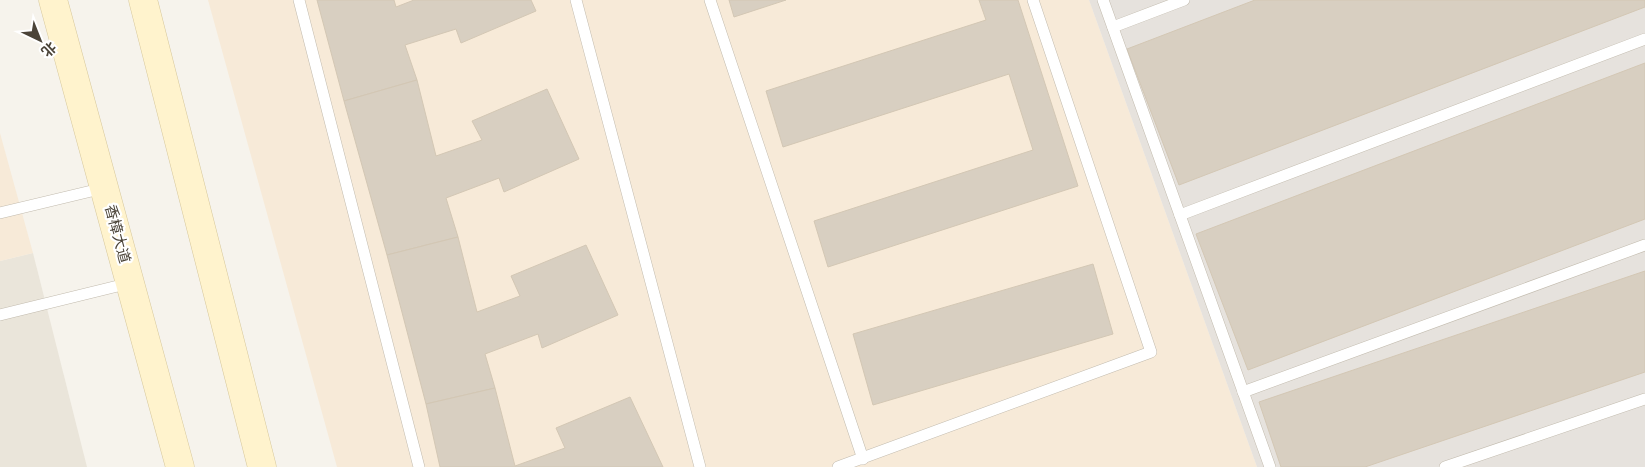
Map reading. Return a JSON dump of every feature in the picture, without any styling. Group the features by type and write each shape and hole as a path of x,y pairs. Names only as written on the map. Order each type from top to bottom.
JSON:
{"main road":[{"name":"香樟大道","path":"53,0 180,467"},
{"path":"143,0 262,467"}],"lane":[{"path":"299,0 419,467"},
{"path":"576,0 700,467"},
{"path":"710,0 863,459"},
{"path":"838,467 1151,352 1033,0"},
{"path":"1103,0 1270,467"},
{"path":"1113,27 1184,0"},
{"path":"1180,215 1645,39"},
{"path":"0,213 104,188"},
{"path":"1243,392 1645,245"},
{"path":"0,315 130,283"},
{"path":"1445,467 1645,399"}],"shaded area":[{"path":"208,0 1089,0 1257,467 337,467"},
{"path":"1089,0 1645,0 1645,467 1257,467"},
{"path":"0,133 33,253 0,261"},
{"path":"33,253 87,467 0,467 0,261"}],"building":[{"path":"317,0 394,0 396,7 414,0 531,0 536,11 461,43 456,29 405,45 417,80 344,101"},
{"path":"729,0 786,0 734,17"},
{"path":"979,0 1018,0 1078,186 828,267 814,221 1033,150 1009,74 783,147 766,91 986,20"},
{"path":"1255,0 1645,0 1645,7 1179,185 1127,49"},
{"path":"1645,63 1645,219 1248,370 1196,234"},
{"path":"417,80 436,156 482,140 472,121 547,89 579,159 504,192 499,178 446,198 458,237 387,255 344,101"},
{"path":"458,237 477,312 520,296 511,276 586,245 618,315 542,348 538,334 485,354 495,388 426,404 387,255"},
{"path":"1093,264 1113,334 873,405 853,334"},
{"path":"1645,271 1645,372 1365,467 1281,467 1259,402"},
{"path":"495,388 515,466 565,448 556,428 630,397 663,467 440,467 426,404"}]}
